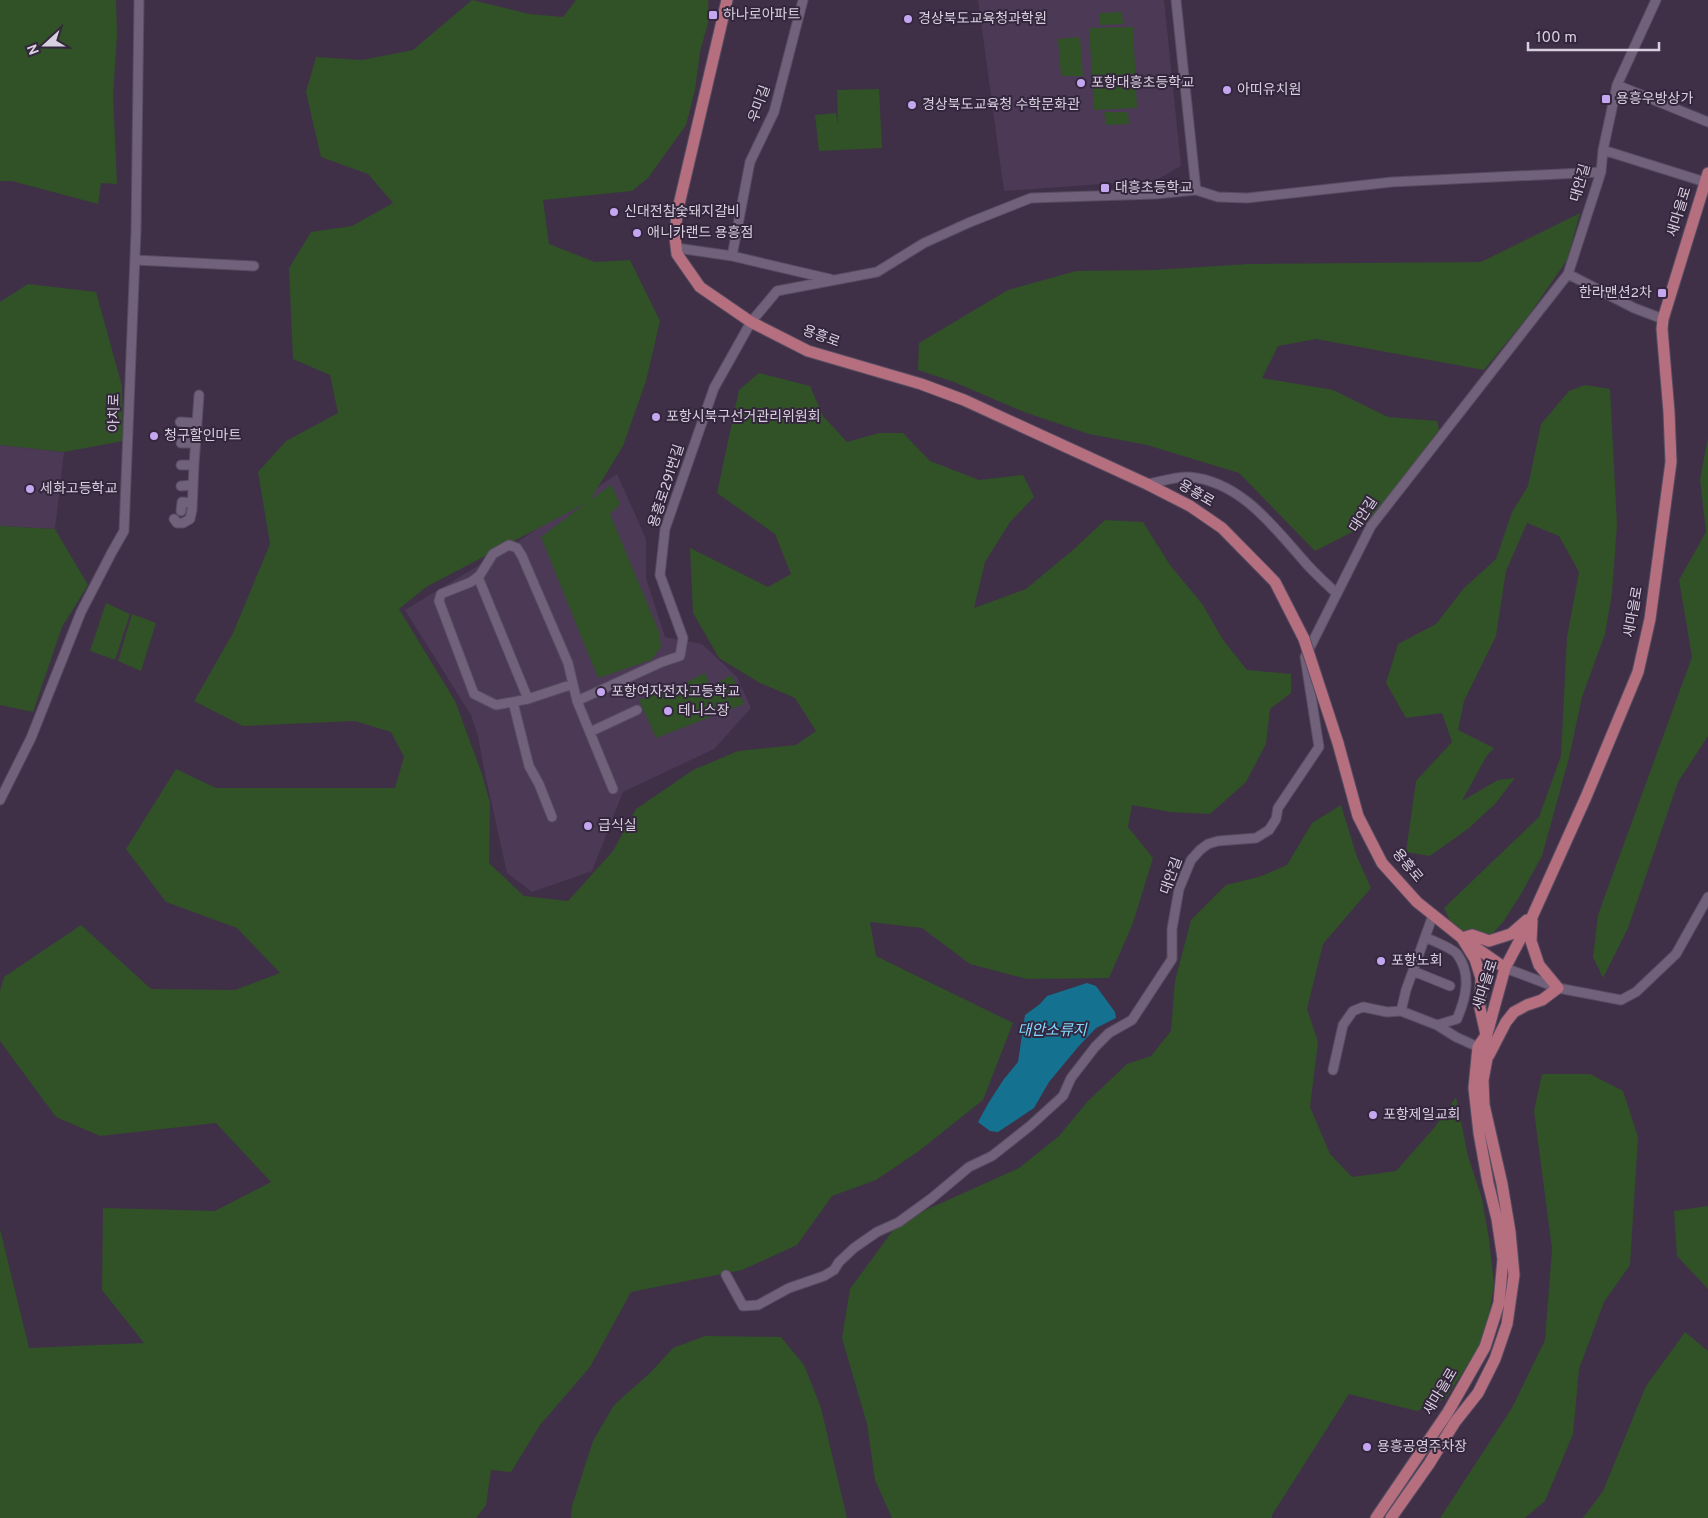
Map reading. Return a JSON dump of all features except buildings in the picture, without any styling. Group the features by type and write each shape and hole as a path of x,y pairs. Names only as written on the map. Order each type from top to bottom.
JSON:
{"main road":[{"name":"용흥로","path":"727,0 677,213 675,237 677,254 700,287 752,322 808,351 921,384 964,400 1147,484 1190,506 1222,528 1275,582 1304,639 1338,743 1358,816 1382,863 1417,902 1462,938 1505,968"},
{"name":"새마을로","path":"1376,1518 1448,1412 1486,1347 1499,1303 1503,1259 1497,1219 1488,1183 1479,1132 1474,1088 1478,1047 1487,1034 1505,968 1532,917 1615,730 1638,672 1648,628 1671,462 1662,328 1663,319 1706,177"},
{"path":"1487,1034 1480,1008 1481,978 1475,959 1462,938 1472,935 1489,941 1500,938 1511,934 1532,917"},
{"path":"1487,1059 1506,1022 1514,1012 1542,1000 1558,988 1539,965 1534,953 1531,941 1532,917"},
{"name":"새마을로","path":"1391,1518 1429,1464 1455,1422 1478,1393 1495,1358 1507,1324 1514,1274 1506,1203 1484,1105 1482,1080 1489,1048 1487,1034"}],"street":[{"name":"아치로","path":"0,800 31,738 81,612 124,531 135,260 140,0"},
{"name":"우미길","path":"732,256 750,162 774,112 803,0"},
{"path":"1176,0 1196,190 1218,197 1247,198 1392,182 1601,172"},
{"name":"대안길","path":"726,1275 743,1306 758,1304 789,1288 824,1276 834,1270 839,1262 854,1248 877,1232 898,1222 932,1198 969,1167 992,1156 1030,1126 1063,1096 1071,1078 1109,1033 1132,1020 1172,959 1172,929 1179,889 1191,860 1208,844 1256,838 1269,830 1276,819 1278,808 1319,747 1305,657 1371,526 1568,274 1601,172 1603,150 1617,85 1656,0"},
{"path":"1617,85 1708,122"},
{"path":"1603,150 1706,177"},
{"name":"용흥로291번길","path":"577,701 662,662 680,656 683,638 660,575 665,529 714,388 752,322 777,291 877,272 924,243 1031,198 1156,194 1196,190"},
{"path":"677,248 732,256 835,280"},
{"path":"135,260 254,266"},
{"path":"1568,274 1634,308 1663,319"},
{"path":"174,518 177,523 183,523 190,519 199,395"},
{"path":"180,422 197,423"},
{"path":"182,443 196,444"},
{"path":"181,464 194,465"},
{"path":"1147,484 1188,477 1222,484 1258,510 1337,594"},
{"path":"181,486 193,486"},
{"path":"182,511 182,502 192,503"},
{"path":"573,684 528,699 496,705 474,694 439,601 441,594 471,582 478,577 493,554 509,545 517,548 568,663 573,684 577,701 613,789"},
{"path":"478,577 528,699"},
{"path":"513,702 529,766 539,784 552,817"},
{"path":"590,732 637,710"},
{"name":"용흥로","path":"1505,968 1558,988 1621,1000 1636,992 1676,954 1708,897"},
{"path":"1401,1011 1433,914"},
{"path":"1425,937 1456,953 1466,972 1466,988 1457,1018 1438,1025"},
{"path":"1413,971 1450,986"},
{"path":"1333,1070 1343,1025 1353,1010 1363,1007 1387,1012 1401,1011 1438,1025 1456,1037 1478,1047"}],"shaded area":[{"name":"포항대흥초등학교","path":"978,0 1164,0 1181,166 1156,180 1004,191"},
{"name":"세화고등학교","path":"0,445 64,452 55,529 0,526"},
{"name":"포항여자전자고등학교","path":"617,474 646,539 646,578 665,637 702,644 737,677 751,708 714,749 623,792 592,871 532,892 507,873 478,736 471,715 405,610 519,541"}],"green space":[{"path":"0,0 116,0 117,35 113,96 117,184 101,183 98,204 12,181 0,181"},
{"path":"472,0 529,14 563,17 576,0 708,0 709,19 700,52 695,90 686,125 648,178 632,191 543,200 549,244 595,262 630,260 660,321 646,381 623,446 590,500 611,485 620,504 610,514 659,632 661,647 651,660 599,678 596,673 541,537 586,503 426,587 399,609 455,701 482,774 490,803 489,863 524,896 568,901 613,851 636,809 693,770 738,751 796,745 816,731 795,698 760,683 719,658 693,613 690,548 768,587 791,574 775,534 717,493 739,390 759,373 810,386 823,416 847,442 879,433 903,433 930,461 979,480 1023,475 1034,497 1010,522 985,562 974,608 1026,589 1105,520 1143,522 1170,565 1203,605 1223,640 1247,670 1291,674 1291,693 1270,709 1266,744 1246,782 1210,814 1170,812 1132,805 1128,827 1153,858 1133,923 1109,978 1027,979 970,964 922,928 870,922 876,956 1013,1023 983,1100 919,1151 876,1180 832,1196 797,1245 742,1270 631,1292 590,1367 540,1425 511,1472 491,1470 486,1505 476,1518 0,1518 0,1229 29,1348 144,1343 102,1290 103,1208 215,1211 271,1182 216,1123 100,1136 56,1117 0,1041 0,991 4,977 81,925 151,989 235,990 280,973 237,928 166,902 126,849 176,769 216,788 395,788 404,757 391,732 355,721 243,726 194,701 233,633 270,544 258,472 286,441 338,413 330,375 293,359 289,268 311,232 352,226 393,203 368,174 321,157 306,92 316,57 362,60 413,50"},
{"path":"1122,12 1123,24 1100,25 1100,13"},
{"path":"1133,27 1137,108 1094,110 1089,28"},
{"path":"1080,37 1083,76 1061,76 1058,39"},
{"path":"879,89 882,148 819,151 815,115 836,113 838,125 837,90"},
{"path":"1104,112 1128,112 1129,124 1106,125"},
{"path":"1580,213 1567,260 1529,315 1484,370 1316,339 1278,346 1262,378 1333,390 1388,417 1437,421 1439,430 1368,524 1315,551 1239,473 1147,445 1089,434 1024,412 954,382 918,370 919,343 1008,290 1076,271 1154,270 1249,264 1481,262"},
{"path":"28,284 96,292 122,386 123,441 64,452 0,445 0,302"},
{"path":"1585,385 1610,389 1617,525 1612,593 1605,634 1582,697 1569,758 1542,856 1503,922 1479,948 1456,934 1444,908 1539,817 1561,756 1567,637 1579,572 1559,536 1527,523 1506,571 1496,636 1464,701 1458,730 1494,748 1486,757 1462,801 1498,780 1515,778 1495,804 1469,828 1430,856 1406,852 1416,781 1452,742 1442,713 1406,718 1386,683 1398,644 1436,624 1464,588 1496,559 1512,512 1528,486 1541,424 1569,391"},
{"path":"1708,438 1708,736 1678,782 1628,928 1603,978 1593,957 1598,915 1692,657 1679,580 1706,532 1700,479"},
{"path":"0,526 55,529 88,585 62,627 33,712 0,705"},
{"path":"106,603 130,614 115,660 90,651"},
{"path":"132,614 156,623 141,671 118,661"},
{"path":"705,673 710,686 732,675 744,704 656,738 639,700 683,684"},
{"path":"1341,805 1357,857 1371,888 1323,944 1307,1009 1318,1042 1310,1107 1330,1154 1352,1177 1396,1171 1434,1128 1456,1097 1468,1156 1482,1199 1494,1284 1486,1333 1479,1348 1445,1399 1417,1411 1349,1394 1272,1515 1272,1518 892,1518 875,1480 867,1424 842,1338 850,1289 899,1222 1019,1168 1059,1136 1087,1102 1127,1064 1151,1056 1171,1031 1175,981 1191,920 1226,885 1259,877 1287,865 1312,823"},
{"path":"1542,1074 1590,1074 1623,1091 1638,1137 1630,1265 1604,1302 1579,1369 1573,1434 1545,1501 1525,1518 1440,1518 1512,1408 1545,1340 1552,1249 1534,1111"},
{"path":"1708,1206 1708,1289 1677,1256 1674,1211"},
{"path":"1685,1332 1708,1351 1708,1518 1583,1518 1603,1491 1646,1386"},
{"path":"705,1336 781,1337 804,1365 821,1408 847,1518 571,1518 572,1506 593,1441 614,1405 651,1372 673,1348"}],"water":[{"name":"대안소류지","path":"1087,983 1096,986 1115,1012 1116,1018 1096,1028 1078,1047 1049,1082 1034,1108 998,1132 990,1131 978,1122 1004,1079 1018,1062 1025,1015 1047,996"}],"place":[{"name":"하나로아파트","path":"713,15"},
{"name":"경상북도교육청과학원","path":"908,19"},
{"name":"포항대흥초등학교","path":"1081,83"},
{"name":"아띠유치원","path":"1227,90"},
{"name":"용흥우방상가","path":"1606,99"},
{"name":"경상북도교육청 수학문화관","path":"912,105"},
{"name":"대흥초등학교","path":"1105,188"},
{"name":"신대전참숯돼지갈비","path":"614,212"},
{"name":"애니카랜드 용흥점","path":"637,233"},
{"name":"한라맨션2차","path":"1662,293"},
{"name":"포항시북구선거관리위원회","path":"656,417"},
{"name":"청구할인마트","path":"154,436"},
{"name":"세화고등학교","path":"30,489"},
{"name":"포항여자전자고등학교","path":"601,692"},
{"name":"테니스장","path":"668,711"},
{"name":"급식실","path":"588,826"},
{"name":"포항노회","path":"1381,961"},
{"name":"포항제일교회","path":"1373,1115"},
{"name":"용흥공영주차장","path":"1367,1447"}]}
